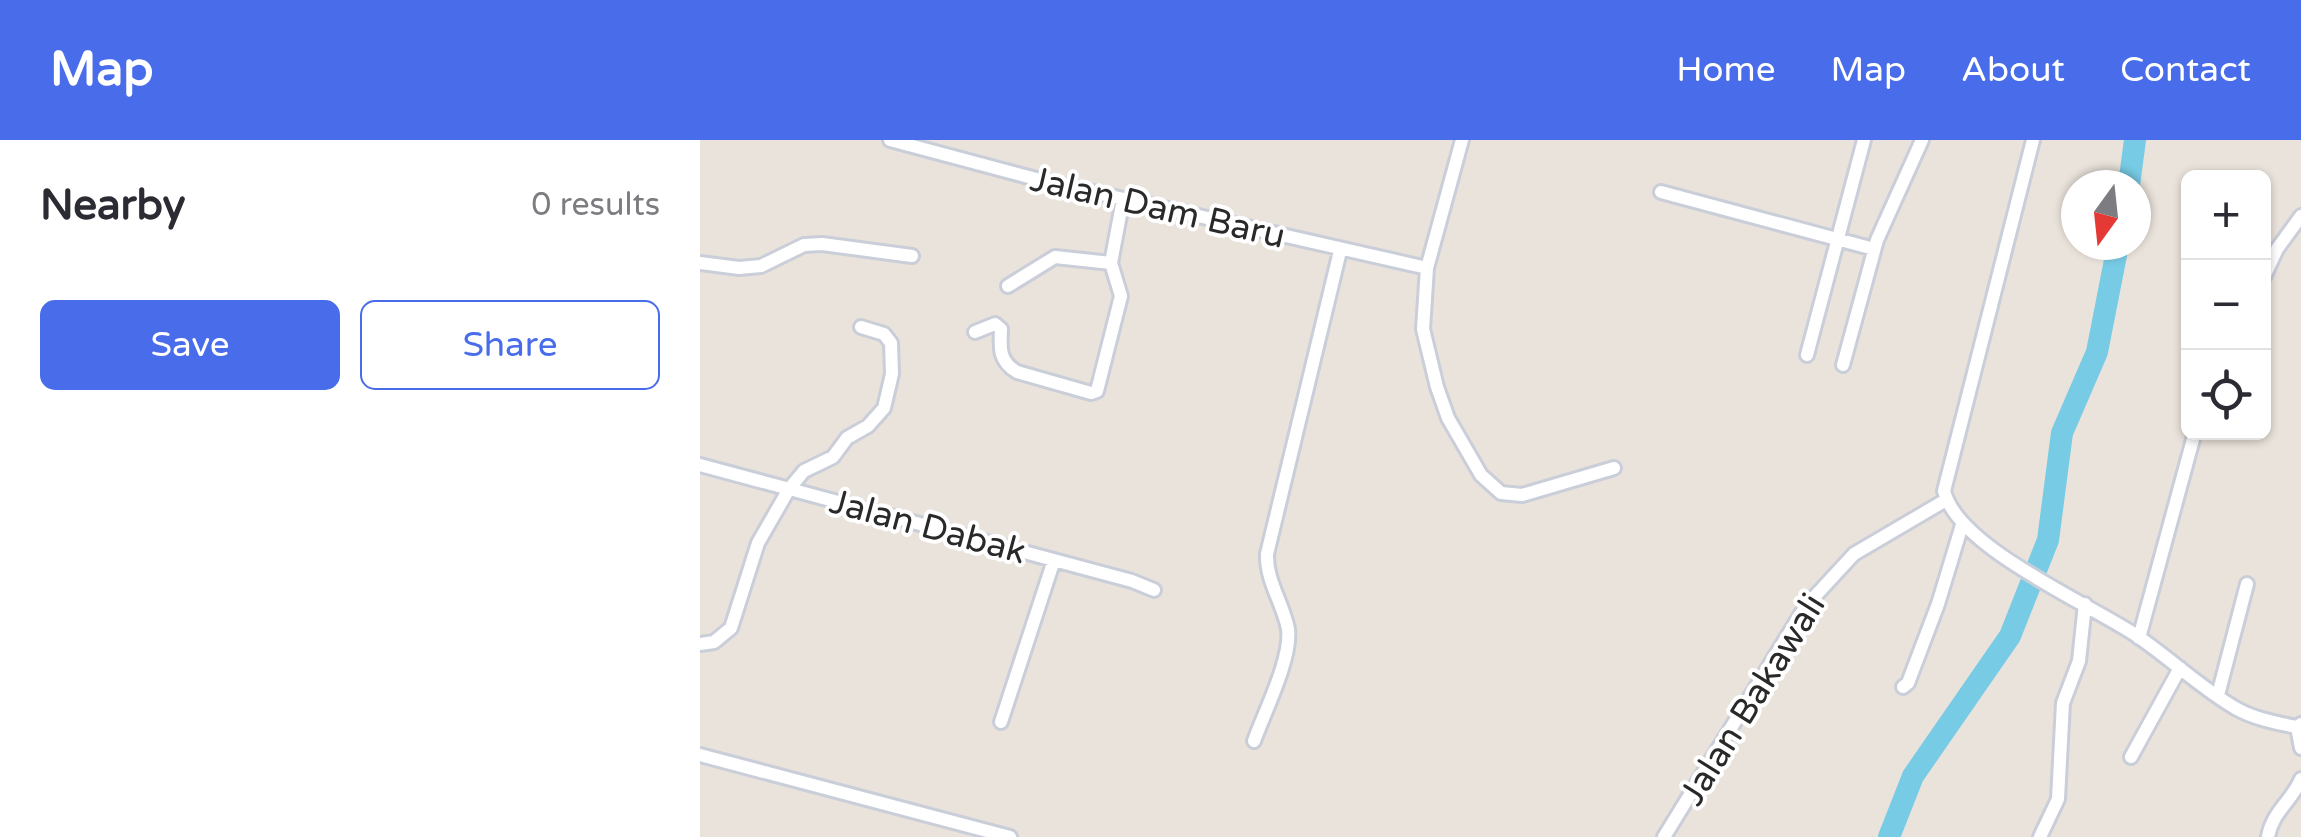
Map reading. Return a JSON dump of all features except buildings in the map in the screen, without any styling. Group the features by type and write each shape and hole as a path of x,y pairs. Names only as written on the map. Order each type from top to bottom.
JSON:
{"street":[{"name":"Jalan Dam Baru","path":"890,140 1123,200 1427,268"},
{"path":"1462,140 1427,268 1423,329 1448,418 1489,484 1500,493 1522,495 1614,468"},
{"path":"1808,354 1864,140"},
{"path":"1843,365 1874,248 1922,140"},
{"path":"2034,140 1944,491 1950,511 1962,525 2012,562 2139,638 2238,710 2299,726 2301,748"},
{"path":"1661,192 1874,248"},
{"path":"975,332 996,324 1001,329 1000,355 1007,366 1095,393 1122,296 1112,263 1123,200"},
{"path":"2271,262 2301,216"},
{"path":"700,263 739,268 761,266 804,246 822,244 912,256"},
{"path":"1254,741 1287,648 1288,630 1267,566 1267,554 1340,250"},
{"path":"1008,286 1054,257 1112,263"},
{"path":"700,644 714,642 731,628 758,543 789,489 804,471 833,457 847,438 868,426 884,408 892,374 891,343 884,334 861,327"},
{"path":"2139,638 2193,440"},
{"name":"Jalan Dabak","path":"700,465 1154,590"},
{"name":"Jalan Bakawali","path":"1664,837 1806,606 1854,554 1946,500"},
{"path":"1903,687 1908,683 1938,604 1962,525"},
{"path":"1001,722 1054,560"},
{"path":"2218,695 2247,584"},
{"path":"2040,837 2058,800 2063,703 2080,661 2085,604"},
{"path":"2130,757 2180,668"},
{"path":"700,755 1010,837"},
{"path":"2268,837 2275,814 2301,779"}],"waterway":[{"path":"2131,170 2135,140"},
{"path":"1889,837 1913,776 2010,636 2048,540 2062,433 2097,352 2115,260"}]}
